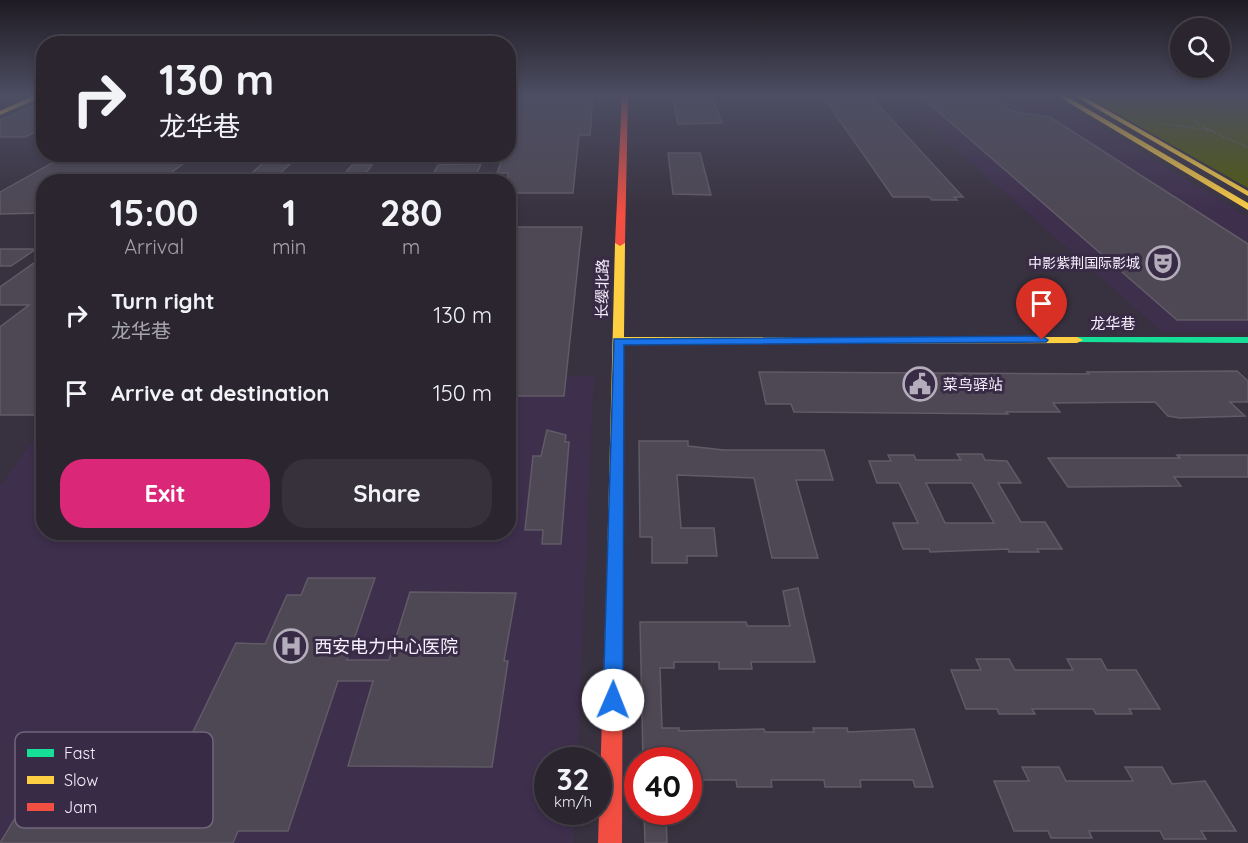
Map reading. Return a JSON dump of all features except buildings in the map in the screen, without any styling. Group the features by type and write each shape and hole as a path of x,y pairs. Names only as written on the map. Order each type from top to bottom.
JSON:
{"street":[{"name":"长缨北路","path":"610,843 618,342 624,134"},
{"path":"1125,134 1248,207"},
{"path":"1144,134 1248,194"},
{"name":"龙华巷","path":"618,342 1248,340"}],"path":[{"path":"1222,134 1248,147"}],"shaded area":[{"path":"939,134 1112,134 1248,217 1248,332 1162,332"},
{"name":"西安电力中心医院","path":"594,376 578,747 534,747 534,825 574,825 573,843 0,843 0,486 36,437 36,540 516,540 516,377"}],"green space":[{"path":"1153,134 1248,134 1248,188"}],"traffic: fast":[{"path":"1077,340 1248,340"}],"traffic: slow":[{"path":"1125,134 1248,207"},
{"path":"1144,134 1248,194"},
{"path":"615,563 620,243"},
{"path":"618,341 1077,340"}],"traffic: jam":[{"path":"620,243 624,134"},
{"path":"610,843 615,563"}],"place":[{"name":"中影紫荆国际影城","path":"1163,263"},
{"name":"菜鸟驿站","path":"920,384"},
{"name":"西安电力中心医院","path":"291,646"}],"route":[{"path":"613,700 618,342 1042,340"}]}
